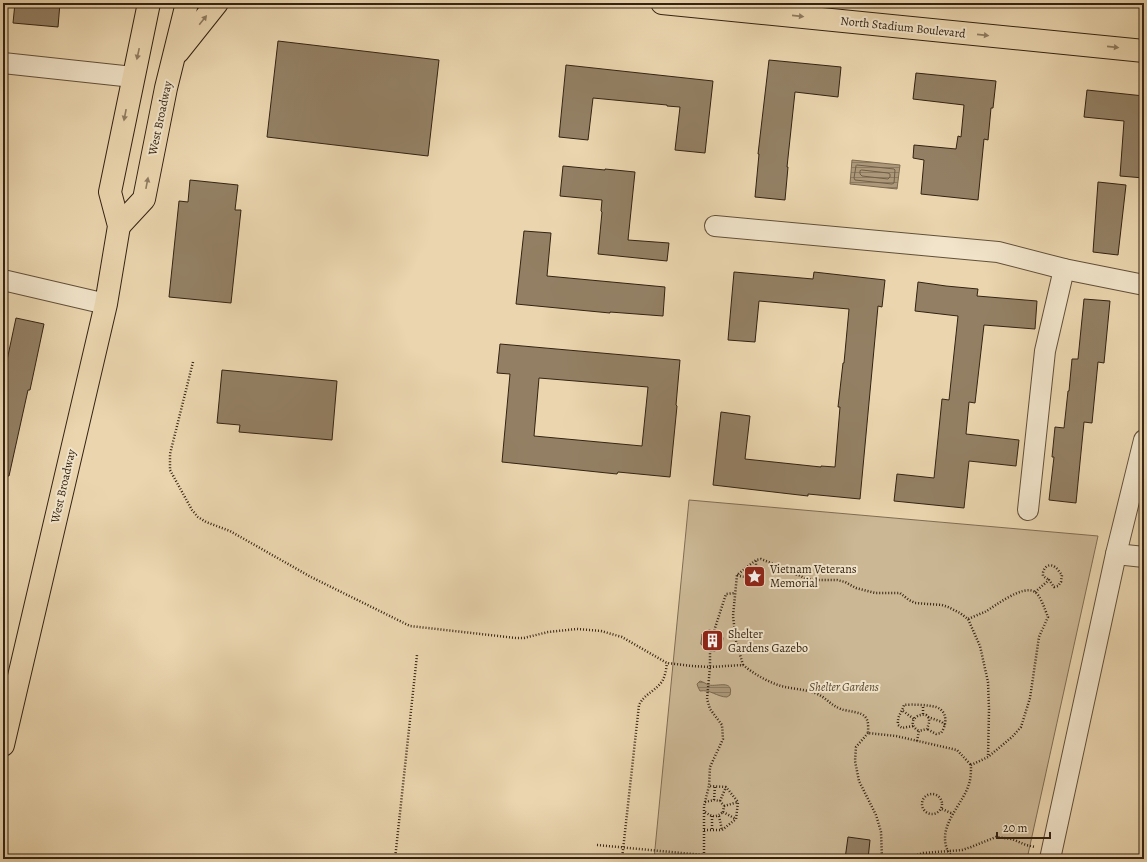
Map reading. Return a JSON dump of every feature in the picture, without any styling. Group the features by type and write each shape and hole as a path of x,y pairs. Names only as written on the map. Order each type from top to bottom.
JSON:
{"main road":[{"path":"134,3 143,30"},
{"name":"West Broadway","path":"3,745 106,304 119,226 110,192 149,3"},
{"name":"West Broadway","path":"119,226 144,199 166,88 187,3"},
{"path":"173,60 217,3"},
{"name":"North Stadium Boulevard","path":"662,3 1143,51"}],"street":[{"path":"3,63 133,77"},
{"path":"715,226 998,252 1064,269 1144,285"},
{"path":"1028,510 1045,351 1064,269"},
{"path":"3,280 106,304"},
{"path":"1043,853 1144,440"},
{"path":"1116,554 1144,557"}],"path":[{"path":"193,362 170,454 170,470 192,510 198,517 206,522 230,531 311,577 410,626 516,638 524,638 548,632 577,629 601,631 622,637 668,663 710,667 743,665"},
{"path":"882,859 881,832 876,815 859,781 855,761 856,747 868,733 868,722 866,717 861,714 837,708 824,697 813,693 780,686 749,671 743,665 736,641 733,616 737,575 756,560 761,559 805,579 841,580 856,588 875,593 900,593 915,603 948,607 968,619 980,646 988,682 988,757"},
{"path":"737,575 743,577 750,576 756,571 756,560"},
{"path":"1055,566 1062,575 1061,582 1058,586 1054,587 1049,580 1042,574 1046,567 1055,566"},
{"path":"1035,592 1049,580"},
{"path":"968,619 985,611 1013,594 1029,590 1035,592 1042,602 1048,616 1039,638 1030,698 1021,727 1012,737 988,757 971,765"},
{"path":"704,859 704,812 709,786 710,767 723,739 722,725 710,709 706,699 709,679 710,652 715,628 726,594 735,593"},
{"path":"395,859 417,655"},
{"path":"622,859 639,705 641,700 662,681 668,663"},
{"path":"910,704 937,707 940,709 946,720 946,725 941,734 936,734 927,729 919,731 913,726 902,728 898,725 899,715 903,711 904,705 910,704"},
{"path":"923,705 923,714"},
{"path":"903,711 914,719"},
{"path":"913,726 916,716 923,714 946,725"},
{"path":"927,729 930,720 928,717"},
{"path":"917,741 919,731"},
{"path":"868,733 896,736 957,750 971,765 969,784 946,829 946,846 948,852 954,859"},
{"path":"704,830 722,830 736,819 738,802 726,787 709,786"},
{"path":"714,800 715,786"},
{"path":"720,801 726,787"},
{"path":"932,794 938,796 942,802 942,809 938,813 928,813 923,809 923,800 925,797 932,794"},
{"path":"704,812 712,816 719,816 723,812 724,806 720,801 714,800 705,802"},
{"path":"724,806 738,802"},
{"path":"942,809 953,814"},
{"path":"723,812 736,819"},
{"path":"712,816 712,830"},
{"path":"719,816 722,830"},
{"path":"906,859 923,854 948,852 971,847 996,836 1012,839 1043,853"},
{"path":"597,845 703,855"}],"green space":[{"name":"Shelter Gardens","path":"689,500 1098,536 1027,859 654,859"}],"water":[{"path":"852,160 900,165 897,189 850,184"},
{"path":"700,681 709,685 727,685 731,690 730,695 723,697 707,691 700,691 697,684"}],"building":[{"path":"15,3 60,3 58,27 13,23"},
{"path":"278,41 439,60 428,156 267,137"},
{"path":"769,60 841,67 838,97 795,92 785,200 755,197 758,154"},
{"path":"566,65 713,81 705,153 675,150 680,107 667,105 593,98 588,140 559,137"},
{"path":"916,73 996,81 993,108 991,108 988,140 984,139 978,200 921,194 924,160 913,158 914,145 956,149 958,136 961,137 964,105 913,99"},
{"path":"1087,90 1144,96 1144,178 1120,176 1124,121 1084,117"},
{"path":"563,166 635,172 628,240 669,243 667,261 598,254 602,200 560,196"},
{"path":"190,180 238,185 235,210 241,210 231,303 169,297 179,201 188,202"},
{"path":"1098,182 1126,185 1118,255 1093,252"},
{"path":"524,231 551,233 547,276 665,287 663,316 610,313 516,304"},
{"path":"734,272 813,279 814,272 885,280 882,307 878,306 860,499 808,494 808,496 713,485 721,412 750,416 745,459 821,467 835,467 840,407 838,407 849,309 759,301 755,342 728,340"},
{"path":"918,282 978,289 977,296 1037,301 1035,329 984,325 975,403 969,402 966,434 1019,440 1016,466 969,461 964,508 894,501 897,474 934,478 942,399 949,400 958,316 915,311"},
{"path":"1084,299 1110,301 1104,363 1098,362 1092,423 1084,422 1076,503 1049,500 1054,457 1052,457 1055,427 1064,428 1072,359 1078,359"},
{"path":"16,318 44,324 9,476 3,476 3,379"},
{"path":"500,344 680,360 670,477 618,472 617,474 502,462 510,374 497,373","holes":["539,378 648,387 642,446 534,436"]},
{"path":"222,370 337,381 332,440 239,432 240,425 217,423"},
{"name":"Shelter Gardens Gazebo","path":"709,630 720,632 723,638 722,646 715,651 706,650 701,644 702,634"},
{"path":"848,837 870,840 868,859 845,859"}],"place":[{"name":"Vietnam Veterans Memorial","path":"755,576"},
{"name":"Shelter Gardens Gazebo","path":"712,641"}]}
